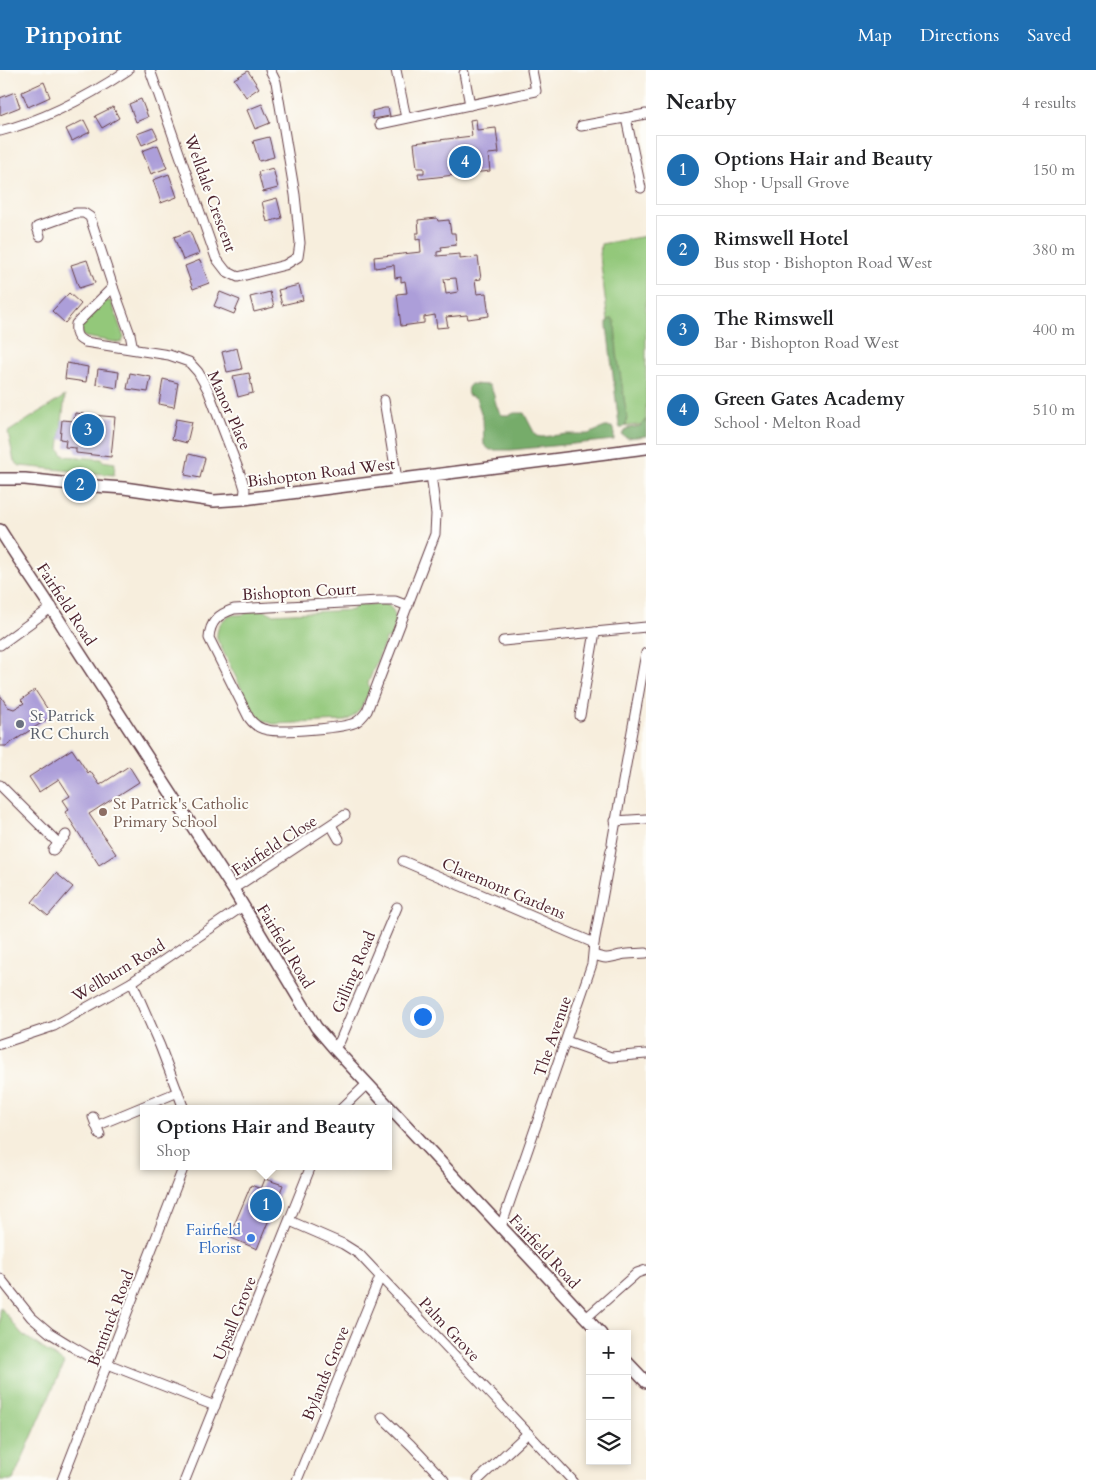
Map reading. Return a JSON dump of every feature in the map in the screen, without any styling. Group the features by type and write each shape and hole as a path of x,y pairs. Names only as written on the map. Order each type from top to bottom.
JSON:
{"street":[{"path":"0,131 38,119 70,104 128,70"},
{"name":"Welldale Crescent","path":"150,70 216,258 226,271 238,277 285,266 298,257 300,243 295,195 276,82 270,70"},
{"path":"396,70 406,118"},
{"path":"380,124 536,91 532,70"},
{"path":"464,73 470,104"},
{"path":"581,126 646,114"},
{"path":"626,118 641,188"},
{"path":"40,236 38,227 76,212 90,217 130,334 133,349"},
{"name":"Manor Place","path":"113,287 76,324 76,335 85,342 180,358 189,362 198,372 208,390 239,468 245,489 244,499"},
{"path":"384,400 396,479"},
{"name":"Bishopton Road West","path":"0,480 26,479 124,488 214,501 244,499 646,448"},
{"name":"Bishopton Court","path":"408,606 395,601 379,601 234,609 222,613 214,621 209,638 253,724 272,731 340,727 356,722 367,711 408,606 435,534 436,514 432,474"},
{"name":"Fairfield Road","path":"0,530 52,607 70,638 233,889 316,1026 387,1105"},
{"path":"0,645 52,607"},
{"path":"503,641 646,626"},
{"path":"580,716 595,632"},
{"name":"The Avenue","path":"501,1227 592,964 615,820 646,653"},
{"path":"636,706 646,706"},
{"path":"0,785 56,846 66,835"},
{"name":"Fairfield Close","path":"233,889 345,815"},
{"path":"615,820 646,819"},
{"name":"Fairfield Close","path":"331,825 339,840"},
{"name":"Claremont Gardens","path":"403,861 594,943"},
{"name":"Wellburn Road","path":"0,1044 54,1026 132,982 243,906"},
{"name":"Gilling Road","path":"334,1048 340,1041 397,907"},
{"path":"594,955 604,959 621,955 646,953"},
{"path":"132,982 183,1105"},
{"path":"566,1041 611,1057 646,1054"},
{"path":"345,1105 367,1084"},
{"path":"141,1105 178,1092"},
{"path":"100,1135 95,1121 140,1105"},
{"name":"Fairfield Road","path":"392,1111 597,1330"},
{"name":"Bentinck Road","path":"62,1480 182,1170"},
{"name":"Upsall Grove","path":"185,1480 309,1170"},
{"name":"Palm Grove","path":"290,1221 343,1244 359,1254 572,1480"},
{"path":"586,1318 637,1273 646,1270"},
{"path":"0,1278 30,1317 50,1333 90,1357 215,1406"},
{"name":"Bylands Grove","path":"297,1480 380,1278"},
{"path":"631,1366 646,1382"},
{"path":"382,1417 444,1480"},
{"path":"478,1480 528,1433"}],"green space":[{"path":"646,236 646,424 621,427 600,257 601,244"},
{"path":"105,301 111,301 124,338 121,343 85,337 81,334 81,325"},
{"path":"613,319 615,322 617,353 627,417 626,425 623,428 620,428 619,425 607,326 607,322"},
{"path":"471,384 489,385 497,408 502,415 524,413 536,436 588,434 605,427 612,427 614,440 511,450 490,450 484,445 483,419 476,398 468,395 468,389"},
{"path":"65,396 59,449 64,456 102,459 102,461 115,463 114,475 20,466 14,461 8,432"},
{"path":"646,419 646,436 628,438 622,435 627,429 640,426"},
{"path":"385,604 395,614 395,624 391,638 386,639 368,683 370,689 363,704 354,716 344,721 273,724 262,720 251,708 217,639 217,631 225,618 251,611 266,611 272,614 353,610 356,605"},
{"path":"0,1307 22,1334 64,1363 13,1480 0,1480"}],"building":[{"path":"248,71 259,88 246,97 234,79"},
{"path":"44,82 50,97 28,107 22,92"},
{"path":"15,92 20,107 0,115 0,98"},
{"path":"141,99 148,117 136,122 129,104"},
{"path":"262,104 270,123 255,129 247,110"},
{"path":"113,107 119,118 102,128 95,116"},
{"path":"388,108 390,116 373,119 372,111"},
{"path":"476,119 477,130 496,128 499,153 488,154 490,171 419,179 418,173 424,173 424,168 417,168 414,143 472,136 470,120"},
{"path":"84,120 90,132 72,141 66,129"},
{"path":"153,128 158,138 142,145 137,134"},
{"path":"269,137 274,157 259,161 253,141"},
{"path":"158,145 167,168 151,174 142,151"},
{"path":"273,168 278,188 263,192 258,172"},
{"path":"169,174 177,197 161,203 153,180"},
{"path":"277,198 282,218 267,222 262,202"},
{"path":"437,218 438,221 449,220 451,233 455,233 456,245 441,247 442,251 437,252 437,256 460,254 460,259 478,257 481,279 475,280 477,294 486,293 489,316 468,319 467,315 446,317 448,327 437,328 435,315 424,317 424,323 401,326 397,294 407,293 405,281 401,282 401,277 395,278 394,265 375,268 374,257 421,252 420,239 416,240 416,233 419,233 418,220","holes":["456,278 458,292 446,294 444,279"]},
{"path":"190,231 199,254 183,260 174,237"},
{"path":"87,260 95,283 79,288 71,265"},
{"path":"200,260 209,283 193,289 185,266"},
{"path":"299,285 303,300 282,305 278,290"},
{"path":"220,292 240,300 234,314 214,306"},
{"path":"270,292 274,307 254,312 250,297"},
{"path":"69,293 81,304 65,323 52,311"},
{"path":"237,348 242,369 227,372 222,352"},
{"path":"67,363 88,367 86,382 65,379"},
{"path":"98,369 119,372 117,388 96,384"},
{"path":"130,373 151,377 148,392 127,389"},
{"path":"249,373 253,393 238,397 233,376"},
{"path":"163,379 178,383 174,407 159,404"},
{"path":"75,413 85,414 84,421 90,422 91,415 115,417 111,457 76,453 76,448 65,447 66,440 60,439 62,420 74,421"},
{"path":"176,419 192,422 187,443 172,439"},
{"path":"189,454 205,458 200,478 185,475"},
{"name":"St Patrick RC Church","path":"35,690 52,716 6,746 0,746 0,695 8,707 14,709 24,703 21,700"},
{"path":"72,749 88,773 90,771 100,785 129,766 139,782 89,814 116,854 99,865 65,812 69,809 63,800 70,796 59,779 39,792 29,777"},
{"path":"56,873 73,887 48,916 32,902"},
{"path":"265,1179 283,1185 257,1249 229,1237 251,1185 261,1189"}],"place":[{"name":"Green Gates Academy","path":"465,162"},
{"name":"The Rimswell","path":"88,430"},
{"name":"Rimswell Hotel","path":"80,485"},
{"name":"St Patrick RC Church","path":"20,724"},
{"name":"St Patrick's Catholic Primary School","path":"103,812"},
{"name":"Options Hair and Beauty","path":"266,1205"},
{"name":"Fairfield Florist","path":"251,1238"}]}
